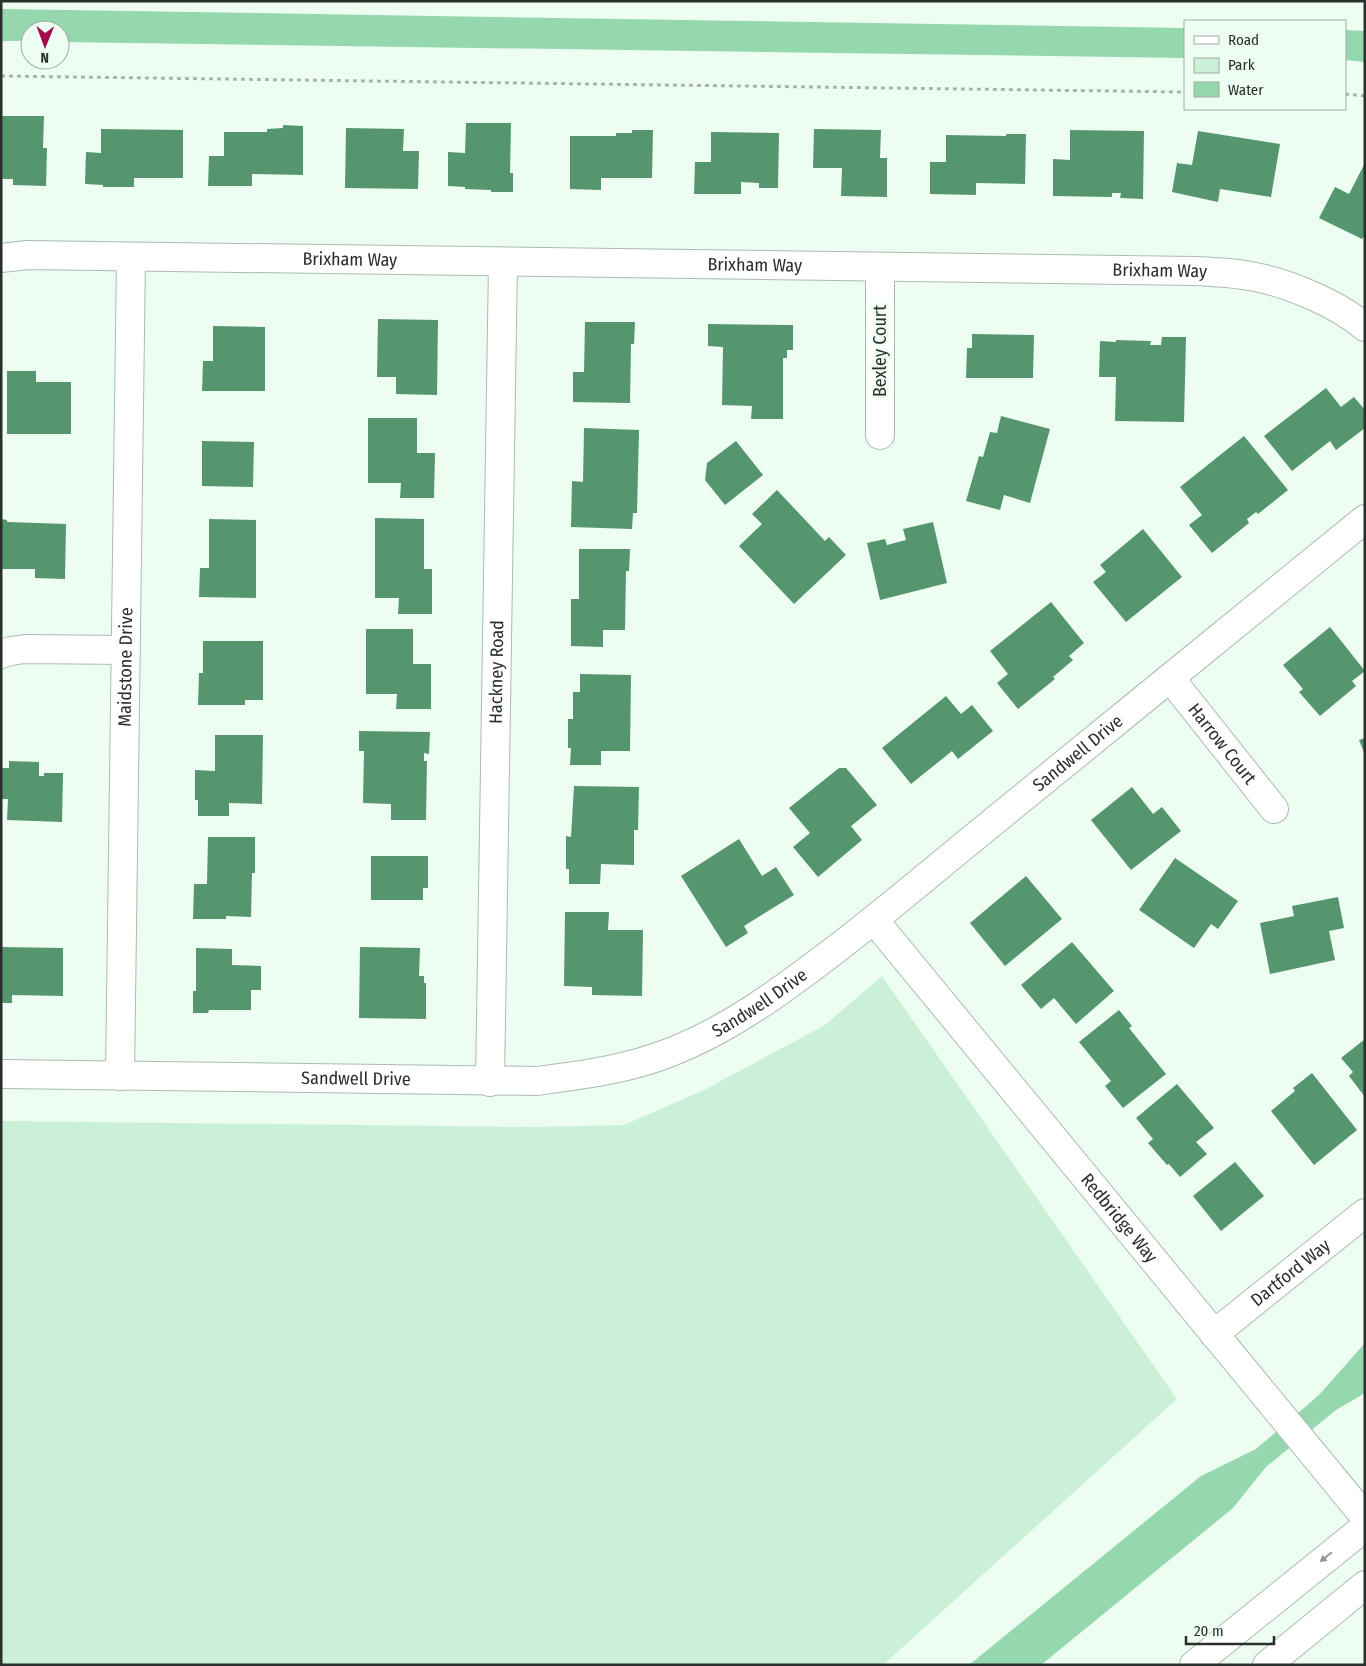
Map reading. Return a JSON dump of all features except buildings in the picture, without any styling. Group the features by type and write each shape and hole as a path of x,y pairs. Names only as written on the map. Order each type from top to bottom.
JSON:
{"street":[{"name":"Brixham Way","path":"1,258 27,255 1195,271 1229,273 1261,278 1327,303 1365,327"},
{"name":"Maidstone Drive","path":"120,1076 131,257"},
{"name":"Hackney Road","path":"490,1082 502,262"},
{"name":"Bexley Court","path":"880,267 880,435"},
{"name":"Sandwell Drive","path":"1,1074 490,1082 537,1081 582,1076 625,1067 671,1053 750,1012 786,988 874,920 1365,519"},
{"path":"1,654 11,650 25,649 126,650"},
{"name":"Harrow Court","path":"1170,678 1274,809"},
{"name":"Redbridge Way","path":"874,920 1365,1517"},
{"name":"Dartford Way","path":"1214,1334 1365,1213"},
{"path":"1194,1665 1365,1527"},
{"path":"1267,1665 1365,1585"}],"path":[{"path":"1,76 1184,92"},
{"path":"1346,94 1365,96"}],"green space":[{"path":"882,976 1177,1399 883,1665 1,1665 1,1121 531,1127 624,1125 704,1090 825,1025"}],"water":[{"path":"1,9 1184,28 1184,58 70,42 70,20 20,20 20,41 1,41"},
{"path":"1346,30 1365,31 1365,62 1346,60"},
{"path":"1365,1343 1365,1393 1336,1410 1266,1467 1233,1508 1041,1665 969,1665 1201,1476 1256,1449 1319,1395"}]}
